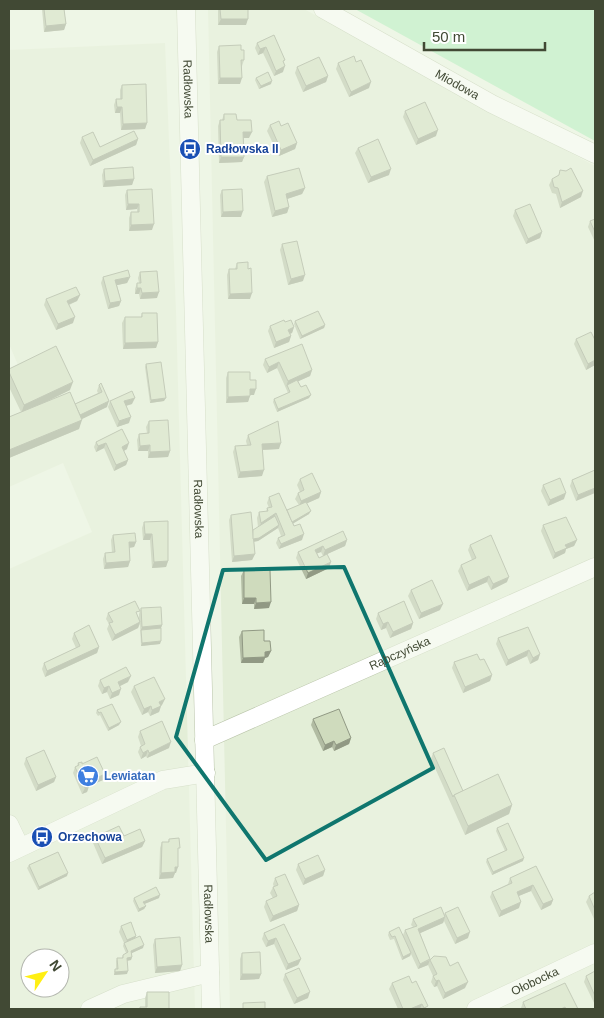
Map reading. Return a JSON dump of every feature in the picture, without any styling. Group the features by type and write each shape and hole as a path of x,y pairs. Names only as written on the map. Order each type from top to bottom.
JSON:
{"street":[{"name":"Radłowska","path":"186,9 211,1009"},
{"name":"Miodowa","path":"323,9 492,104 595,154"},
{"name":"Rąbczyńska","path":"204,740 595,567"},
{"path":"9,824 15,850 164,780 206,773"},
{"name":"Ołobocka","path":"476,1009 595,953"},
{"path":"90,1009 123,994 210,973"}],"highlighted area":[{"path":"344,567 433,768 266,860 176,737 223,570"}],"shaded area":[{"path":"208,9 304,9 595,166 595,1009 230,1009"},
{"path":"165,43 176,311 195,1009 9,1009 9,569 92,532 63,463 9,487 9,369 18,365 9,344 9,50"}],"green space":[{"path":"355,9 595,9 595,141"}],"building":[{"path":"44,9 64,9 66,24 46,26"},
{"path":"220,9 248,9 248,19 221,19"},
{"path":"274,35 285,60 283,61 285,66 276,71 266,47 260,49 257,43"},
{"path":"241,45 241,50 244,50 244,60 241,60 242,78 220,78 219,46"},
{"path":"354,56 356,62 361,60 371,82 351,92 338,63"},
{"path":"319,57 328,76 306,86 297,67"},
{"path":"268,72 272,81 261,86 256,78"},
{"path":"146,84 147,123 123,124 122,107 117,107 116,99 122,99 122,85"},
{"path":"425,102 438,130 418,139 405,111"},
{"path":"224,114 236,114 237,120 251,120 252,132 243,132 244,157 221,157 220,120 224,120"},
{"path":"279,121 281,126 288,123 297,143 281,150 270,125"},
{"path":"134,131 138,139 93,160 82,137 93,132 100,147"},
{"path":"378,139 391,169 371,177 358,148"},
{"path":"133,167 134,179 105,181 104,169"},
{"path":"299,168 305,188 286,194 289,207 275,211 267,176"},
{"path":"571,168 583,191 562,202 558,188 554,187 552,179 559,175 560,170 566,171"},
{"path":"152,189 154,224 131,225 131,212 139,212 139,204 128,204 127,190"},
{"path":"242,189 243,211 223,212 222,190"},
{"path":"530,204 542,232 528,239 515,210"},
{"path":"595,219 595,232 590,221"},
{"path":"297,241 305,275 291,279 282,244"},
{"path":"248,262 248,269 251,268 252,293 230,294 229,269 237,269 237,263"},
{"path":"128,270 130,277 115,280 121,301 110,303 103,277"},
{"path":"157,271 159,292 142,293 141,288 137,288 137,283 141,283 140,272"},
{"path":"76,287 80,295 67,301 75,317 58,324 46,299"},
{"path":"318,311 325,325 302,336 295,321"},
{"path":"142,313 157,313 158,342 125,343 125,317 142,317"},
{"path":"284,320 285,322 291,320 294,327 288,330 291,336 276,342 270,326"},
{"path":"591,332 595,340 595,360 588,364 576,339"},
{"path":"302,344 312,370 288,381 279,362 269,367 265,359"},
{"path":"56,346 73,382 24,405 9,369"},
{"path":"161,362 166,398 151,400 146,364"},
{"path":"228,372 250,372 250,380 256,380 256,389 250,389 250,396 228,397"},
{"path":"297,380 301,387 306,385 311,395 278,409 274,399 290,392 287,385"},
{"path":"101,383 109,401 80,415 75,404 102,392 99,385"},
{"path":"132,391 135,398 124,401 131,417 119,421 110,401"},
{"path":"70,392 82,420 9,450 9,417"},
{"path":"168,420 170,451 150,452 150,445 140,446 139,434 149,433 149,421"},
{"path":"278,421 281,443 262,444 264,470 240,472 235,446 251,445 248,435"},
{"path":"122,429 129,443 122,447 128,460 116,465 106,443 98,446 96,442"},
{"path":"595,470 595,488 578,495 572,480"},
{"path":"312,473 321,492 301,501 298,493 304,490 300,479"},
{"path":"560,478 566,493 550,500 543,485"},
{"path":"279,493 294,526 300,524 304,534 281,544 278,538 285,535 276,513 261,523 259,512 268,511 267,508 272,507 269,497"},
{"path":"306,502 311,511 292,522 287,510"},
{"path":"251,512 255,554 234,556 231,515"},
{"path":"275,516 279,525 259,538 253,539 253,530"},
{"path":"566,517 577,540 565,545 567,548 555,553 543,525"},
{"path":"168,521 168,561 154,562 152,534 145,534 144,522"},
{"path":"343,531 347,540 325,550 323,546 315,550 319,558 327,554 331,562 308,573 298,552"},
{"path":"135,533 136,542 129,542 130,561 106,563 105,553 115,552 113,535"},
{"path":"491,535 509,577 493,584 489,576 469,585 461,565 476,558 470,545"},
{"path":"244,570 270,570 271,602 256,603 256,598 244,598"},
{"path":"432,580 443,604 421,613 411,590"},
{"path":"135,601 140,611 136,612 140,622 115,635 109,623 113,622 108,613"},
{"path":"404,601 413,623 393,632 388,622 383,624 378,613"},
{"path":"161,607 162,625 142,627 141,608"},
{"path":"89,625 99,647 47,671 44,663 80,646 74,633"},
{"path":"528,627 540,654 533,658 529,650 508,660 498,638"},
{"path":"161,628 161,641 142,643 141,630"},
{"path":"264,630 264,641 270,641 271,651 265,652 265,657 243,658 242,631"},
{"path":"477,654 480,660 484,659 492,675 465,687 454,662"},
{"path":"126,667 131,676 118,682 121,689 112,693 109,686 104,688 100,680"},
{"path":"154,677 165,699 159,702 161,706 152,710 151,706 144,709 134,686"},
{"path":"112,704 121,722 109,728 101,712 99,713 97,710"},
{"path":"339,709 351,738 336,745 334,741 325,745 313,719"},
{"path":"162,721 171,742 149,753 148,750 143,753 140,747 145,744 140,731"},
{"path":"444,748 463,791 453,797 433,753"},
{"path":"44,750 56,777 38,785 26,758"},
{"name":"Lewiatan","path":"97,757 105,774 88,782 89,786 85,788 75,767 79,765 78,763 82,762 82,764"},
{"path":"498,774 512,805 468,826 454,795"},
{"path":"508,823 524,858 493,872 487,859 507,850 497,828"},
{"path":"119,826 124,836 140,829 145,841 105,858 95,837"},
{"path":"179,838 178,867 175,867 175,872 161,873 162,842 169,842 169,839"},
{"path":"58,852 68,873 39,887 29,865"},
{"path":"318,855 325,870 305,879 298,864"},
{"path":"536,866 553,900 543,904 533,885 517,892 521,902 501,911 492,892 512,883 510,878"},
{"path":"285,874 299,905 273,916 266,901 277,896 273,887 278,885 275,878"},
{"path":"156,887 160,895 143,902 146,906 139,909 134,898"},
{"path":"595,892 595,910 589,896"},
{"path":"441,907 445,917 418,929 430,959 420,964 405,930 417,926 413,919"},
{"path":"458,907 470,932 457,938 445,913"},
{"path":"131,922 136,936 127,940 121,926"},
{"path":"284,924 301,959 288,964 276,938 268,941 264,933"},
{"path":"399,927 411,953 403,957 395,936 392,937 389,932"},
{"path":"140,936 144,945 131,951 132,957 127,958 128,971 115,972 115,969 118,969 117,958 123,958 123,955 128,952 124,943"},
{"path":"180,937 182,965 157,967 155,939"},
{"path":"260,952 261,974 242,974 242,953"},
{"path":"434,956 446,957 450,966 458,962 468,982 445,993 439,980 436,981 433,976 437,974 430,960"},
{"path":"299,968 310,992 297,998 285,974"},
{"path":"595,971 595,996 586,976"},
{"path":"409,976 412,983 416,981 428,1006 424,1008 422,1004 410,1009 403,1009 392,983"},
{"path":"565,983 578,1009 566,1009 565,1007 561,1009 526,1009 523,1002"},
{"path":"147,992 169,992 169,1009 140,1009 140,1007 147,1007"},
{"path":"265,1002 265,1009 243,1009 243,1003"}],"place":[{"name":"Radłowska II","path":"190,149"},
{"name":"Lewiatan","path":"88,776"},
{"name":"Orzechowa","path":"42,837"}]}
